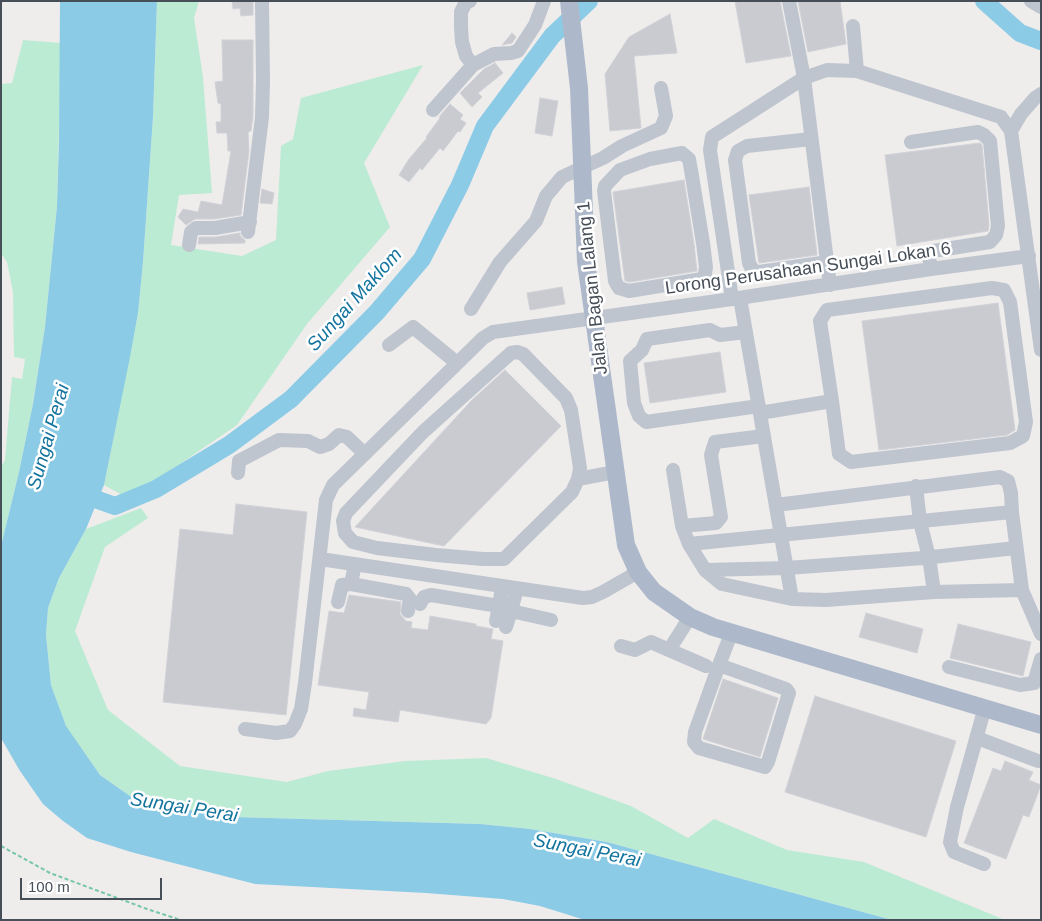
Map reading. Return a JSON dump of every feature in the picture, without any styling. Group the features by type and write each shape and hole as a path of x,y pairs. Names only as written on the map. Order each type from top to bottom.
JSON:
{"main road":[{"name":"Jalan Bagan Lalang 1","path":"569,1 579,88 586,262 626,545 638,572 654,592 690,617 731,634 1041,725"}],"street":[{"path":"190,245 191,232 196,228 249,227 262,117 262,1"},
{"path":"470,1 466,2 461,12 461,27 462,42 466,56 473,65"},
{"path":"433,110 473,65 494,54 518,51 535,25 544,1"},
{"path":"789,1 804,78 830,285"},
{"path":"1031,1 1041,7"},
{"path":"853,26 857,71"},
{"path":"792,599 746,332 736,299 710,150 712,137 804,78 827,70 857,71 1001,117 1012,131 1039,318 1041,350"},
{"path":"471,309 500,262 536,221 546,196 562,177 661,128 666,116 661,88"},
{"path":"1012,131 1021,114 1041,94"},
{"path":"911,142 978,132 990,141 998,226 996,235 990,242 933,251 929,257 931,269"},
{"path":"642,137 650,158"},
{"path":"811,139 747,146 738,151 735,160 749,264 753,271 759,272 828,262"},
{"path":"682,153 689,159 706,267 702,279 629,291 619,288 615,281 604,190 608,181 620,170 650,158 682,153"},
{"name":"Lorong Perusahaan Sungai Lokan 6","path":"245,729 283,733 290,731 301,709 326,500 333,486 483,338 493,332 1029,256"},
{"path":"992,288 1004,290 1010,302 1026,422 1023,436 1010,443 851,462 840,454 832,401 820,321 827,310 992,288"},
{"path":"389,344 413,327 457,363"},
{"path":"746,332 720,335 710,330 647,339 642,350 630,361 634,403 639,416 646,422 832,401"},
{"path":"511,352 523,354 566,398 574,425 580,468 578,479 572,492 504,559 464,558 377,548 353,542 345,532 343,521 346,513 423,432 511,352"},
{"path":"238,473 239,461 279,440 308,442 320,447 329,444 338,435 347,437 365,454"},
{"path":"682,526 716,523 721,517 711,455 715,442 764,436"},
{"path":"673,470 682,526 688,544 705,570 722,584 792,599 826,600 934,592 1022,590"},
{"path":"578,479 615,472"},
{"path":"776,505 1000,477 1008,481 1011,493 1022,590 1041,634"},
{"path":"916,486 920,522 929,557 934,592"},
{"path":"688,544 1012,512"},
{"path":"705,570 787,568 1016,548"},
{"path":"320,559 582,598 592,597 638,572"},
{"path":"351,584 354,564"},
{"path":"338,602 342,585 351,584 406,594 414,608 424,597 431,595 551,620"},
{"path":"502,587 505,609"},
{"path":"501,624 505,609 517,589"},
{"path":"669,650 690,617"},
{"path":"621,646 635,650 651,642 713,666 786,689 789,693 765,767 699,748 694,742 713,666 731,634"},
{"path":"948,667 1020,685 1034,683 1041,659"},
{"path":"984,864 954,852 950,842 956,807 985,707"},
{"path":"977,738 1038,761"}],"path":[{"path":"1,846 50,873 181,920"}],"green space":[{"path":"157,1 199,1 194,18 203,77 212,193 179,195 171,245 242,256 276,240 281,146 293,139 301,98 423,65 364,163 390,227 307,324 237,425 146,487 122,495 104,485 138,313 153,117"},
{"path":"23,40 61,43 57,206 45,327 33,404 1,546 1,467 5,460 12,377 22,379 25,359 14,357 13,292 7,262 1,253 1,84 12,83"},
{"path":"141,508 148,518 105,547 75,631 108,710 180,766 287,782 328,771 405,761 486,758 553,778 631,806 688,838 714,819 787,850 864,862 1005,920 892,920 607,842 530,829 480,824 233,817 165,806 130,796 100,775 66,727 51,685 46,635 48,608 59,578 86,529"}],"water":[{"name":"Sungai Perai","path":"60,1 157,1 153,117 138,313 104,485 86,529 59,578 48,608 46,635 51,685 66,726 100,775 130,796 166,806 233,817 480,824 530,829 607,842 892,920 585,920 540,906 503,899 255,884 131,852 87,838 43,804 20,771 1,738 1,546 33,404 45,327 57,206"}],"building":[{"path":"232,1 253,1 253,15 241,16 240,8 233,9"},
{"path":"735,1 780,1 791,56 746,63"},
{"path":"798,1 840,1 846,44 808,52"},
{"path":"670,14 677,53 634,56 641,128 610,131 605,74 629,37"},
{"path":"512,33 516,37 512,43 502,45"},
{"path":"222,40 253,40 253,116 251,131 248,132 249,151 241,215 214,219 195,219 186,225 178,217 183,209 198,212 201,201 222,205 231,151 228,151 227,133 217,133 216,122 221,122 221,104 218,103 215,82 223,81"},
{"path":"495,63 503,73 478,93 482,97 472,107 460,93 484,69"},
{"path":"540,98 558,101 552,136 535,133"},
{"path":"450,104 463,115 460,119 466,123 443,151 440,148 422,170 420,168 409,182 399,175"},
{"path":"980,143 982,145 988,231 897,246 885,155"},
{"path":"684,180 697,271 630,282 625,281 613,192"},
{"path":"809,187 817,255 759,263 749,195"},
{"path":"262,189 274,193 272,204 260,203"},
{"path":"240,233 245,243 198,244 199,237 216,237"},
{"path":"562,287 565,304 530,310 527,293"},
{"path":"998,303 1015,430 1007,435 879,450 862,321"},
{"path":"720,352 726,392 650,403 644,363"},
{"path":"505,370 561,426 444,546 355,527 472,400"},
{"path":"236,504 307,512 286,715 163,702 180,529 233,535"},
{"path":"349,595 401,602 400,614 406,621 412,622 411,628 428,630 430,616 493,629 491,639 503,641 491,718 486,724 400,710 398,722 353,716 354,708 366,710 369,692 318,685 329,611 344,613"},
{"path":"866,613 923,629 917,653 859,637"},
{"path":"958,624 1031,642 1023,676 950,658"},
{"path":"723,679 778,698 760,757 703,739"},
{"path":"815,696 956,741 926,837 785,792"},
{"path":"1005,761 1033,772 1029,780 1041,785 1029,817 1023,815 1006,859 964,843 993,768 1001,771"}],"waterway":[{"name":"Sungai Maklom","path":"79,489 98,500 115,506 156,489 229,445 291,399 377,312 422,259 460,185 485,126 552,36 589,1"},
{"name":"Sungai Maklom","path":"984,1 1020,33 1041,41"}]}
